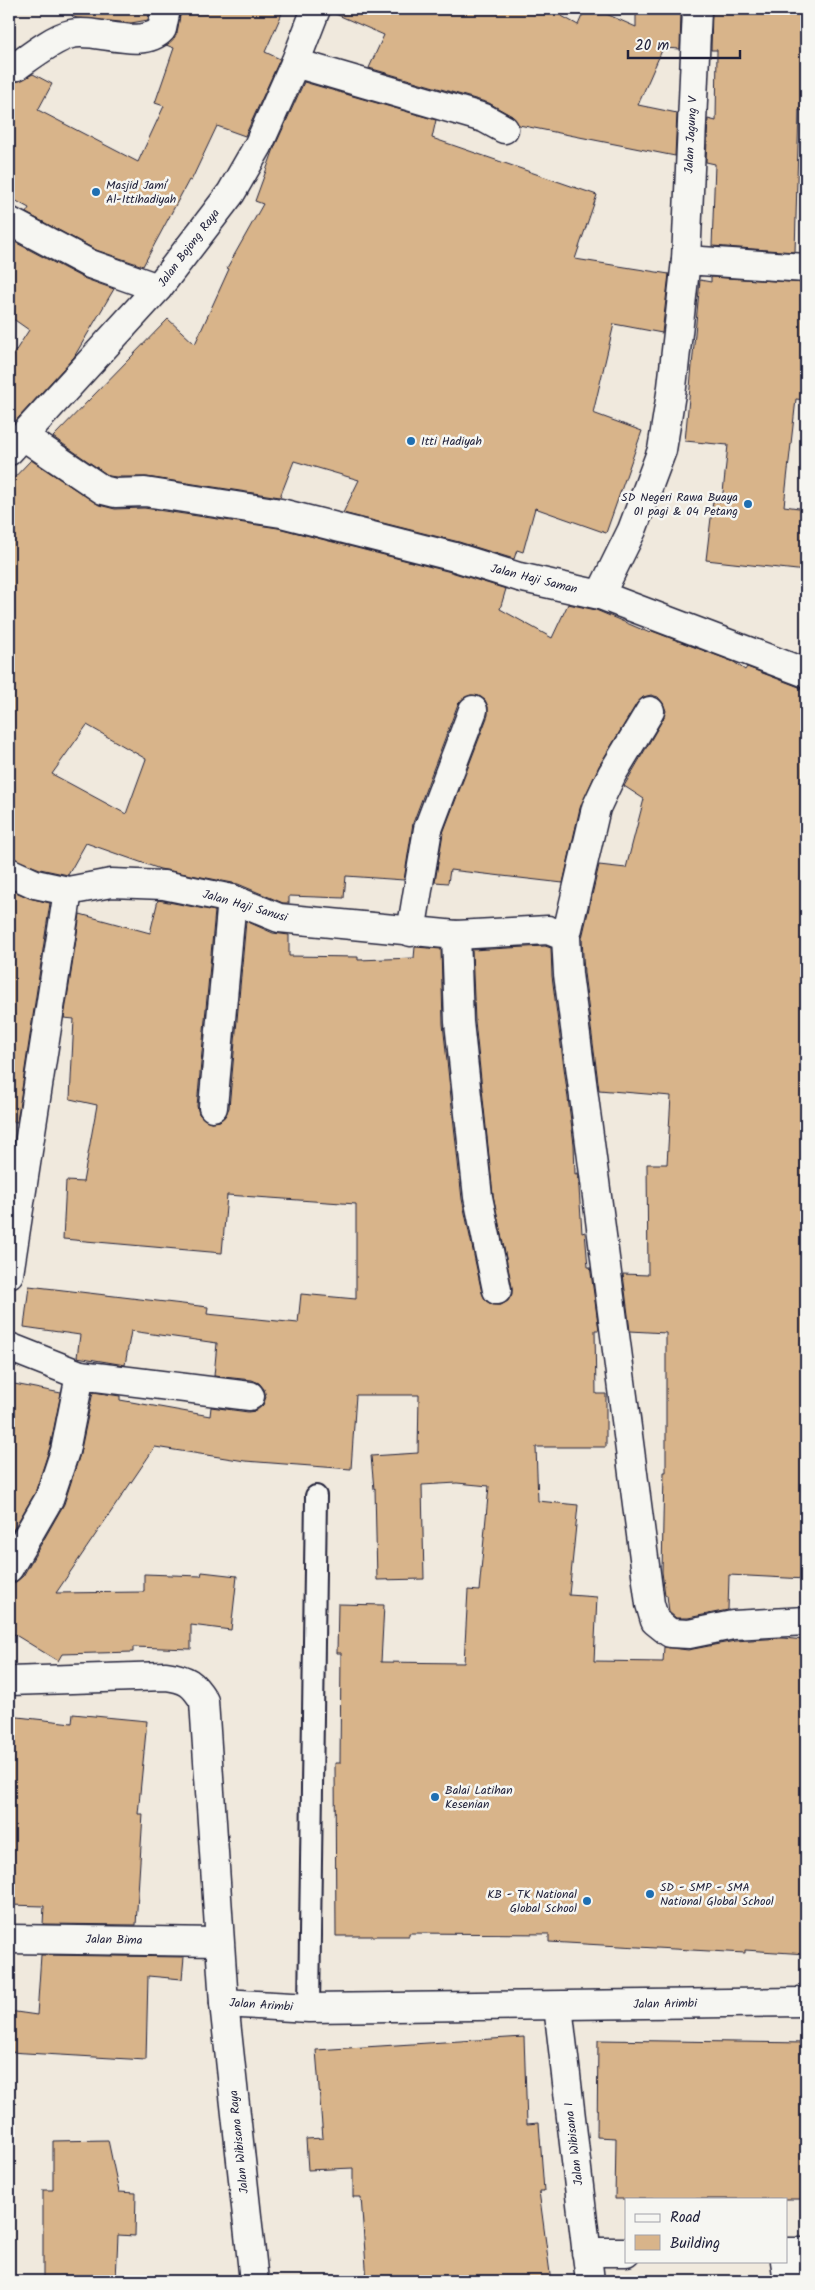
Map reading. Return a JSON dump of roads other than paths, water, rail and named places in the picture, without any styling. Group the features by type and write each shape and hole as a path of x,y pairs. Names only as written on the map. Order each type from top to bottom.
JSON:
{"street":[{"path":"9,67 16,66 70,34 130,38 150,36 162,28 166,9"},
{"name":"Jalan Bojong Raya","path":"16,443 158,288 231,193 258,146 295,64 316,9"},
{"name":"Jalan Jagung V","path":"686,260 697,9"},
{"path":"295,64 484,118 504,128"},
{"path":"9,222 90,264 158,288"},
{"path":"600,595 632,530 662,450 672,387 686,260 806,268"},
{"name":"Jalan Haji Saman","path":"16,443 103,490 115,494 145,492 281,513 455,557 519,577 600,595 806,673"},
{"path":"411,932 428,829 473,710"},
{"path":"650,711 612,774 596,808 566,937 568,974 650,1604 655,1621 670,1633 689,1634 732,1625 806,1621"},
{"name":"Jalan Haji Sanusi","path":"9,872 35,884 68,891 111,882 164,885 232,900 278,918 456,935 548,930 566,937"},
{"path":"9,1274 13,1215 68,891"},
{"path":"212,1107 232,900"},
{"path":"456,935 459,1022 477,1187 497,1290"},
{"path":"9,1347 80,1375 250,1396"},
{"path":"9,1568 49,1499 65,1451 80,1375"},
{"name":"Jalan Arimbi","path":"9,1681 166,1676 181,1678 196,1687 204,1701 224,2004 309,2008 806,2002"},
{"name":"Jalan Bima","path":"9,1939 219,1942"},
{"name":"Jalan Wibisana Raya","path":"224,2004 254,2281"},
{"name":"Jalan Wibisana I","path":"558,2006 590,2281"},
{"path":"586,2252 625,2252"},
{"path":"788,2252 806,2252"},
{"path":"785,2262 788,2281"}],"lane":[{"path":"309,2008 316,1496"}],"place":[{"name":"Masjid Jami' Al-Ittihadiyah","path":"96,192"},
{"name":"Itti Hadiyah","path":"411,441"},
{"name":"SD Negeri Rawa Buaya 01 pagi & 04 Petang","path":"748,504"},
{"name":"Balai Latihan Kesenian","path":"435,1797"},
{"name":"SD - SMP - SMA National Global School","path":"650,1894"},
{"name":"KB - TK National Global School","path":"587,1901"}]}
